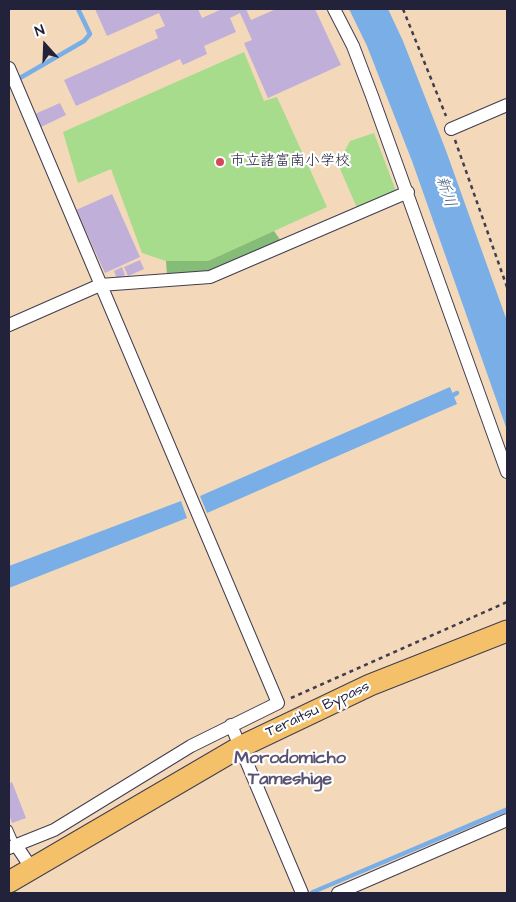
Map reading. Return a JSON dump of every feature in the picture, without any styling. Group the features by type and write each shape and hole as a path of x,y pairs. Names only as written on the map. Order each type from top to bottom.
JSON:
{"highway":[{"name":"Teraitsu Bypass","path":"9,882 240,747 370,685 507,631"}],"street":[{"path":"334,9 356,54 408,192 507,472"},
{"path":"9,68 278,703 192,746 54,830 12,846 32,869"},
{"path":"451,129 507,104"},
{"path":"9,325 100,284 210,277 300,235 408,192"},
{"path":"230,726 302,893"},
{"path":"338,893 507,820"}],"lane":[{"path":"9,828 12,846"}],"path":[{"path":"403,9 451,129 507,287"},
{"path":"278,703 507,602"}],"green space":[{"path":"244,52 264,101 277,97 327,207 208,261 166,261 142,253 111,169 78,183 63,132"},
{"path":"374,133 396,191 357,208 338,164 350,141"},
{"path":"274,231 281,241 208,273 167,276 166,261 208,261"}],"water":[{"name":"新川","path":"349,9 388,9 403,41 445,148 507,321 507,430 412,161 367,46"},
{"path":"450,387 457,404 207,513 200,496"},
{"path":"181,501 187,518 9,588 9,566"},
{"path":"507,807 507,812 316,893 311,893 310,891"}],"building":[{"path":"95,9 198,9 202,18 222,9 246,9 251,20 276,9 315,9 341,65 268,98 244,43 252,40 240,13 230,18 236,32 204,46 207,54 183,65 180,59 76,106 64,80 158,38 155,30 165,26 159,13 107,36"},
{"path":"60,103 66,115 41,127 35,114"},
{"path":"112,194 140,257 105,273 76,210"},
{"path":"140,260 144,269 128,276 124,267"},
{"path":"122,267 125,275 117,279 114,271"},
{"path":"12,782 26,818 12,823 9,814 9,784"}],"waterway":[{"path":"20,78 84,41 90,34 78,9"},
{"path":"448,398 457,393"}],"place":[{"name":"市立諸富南小学校","path":"220,162"}],"district":[{"name":"Morodomicho Tameshige","path":"290,770"}]}
